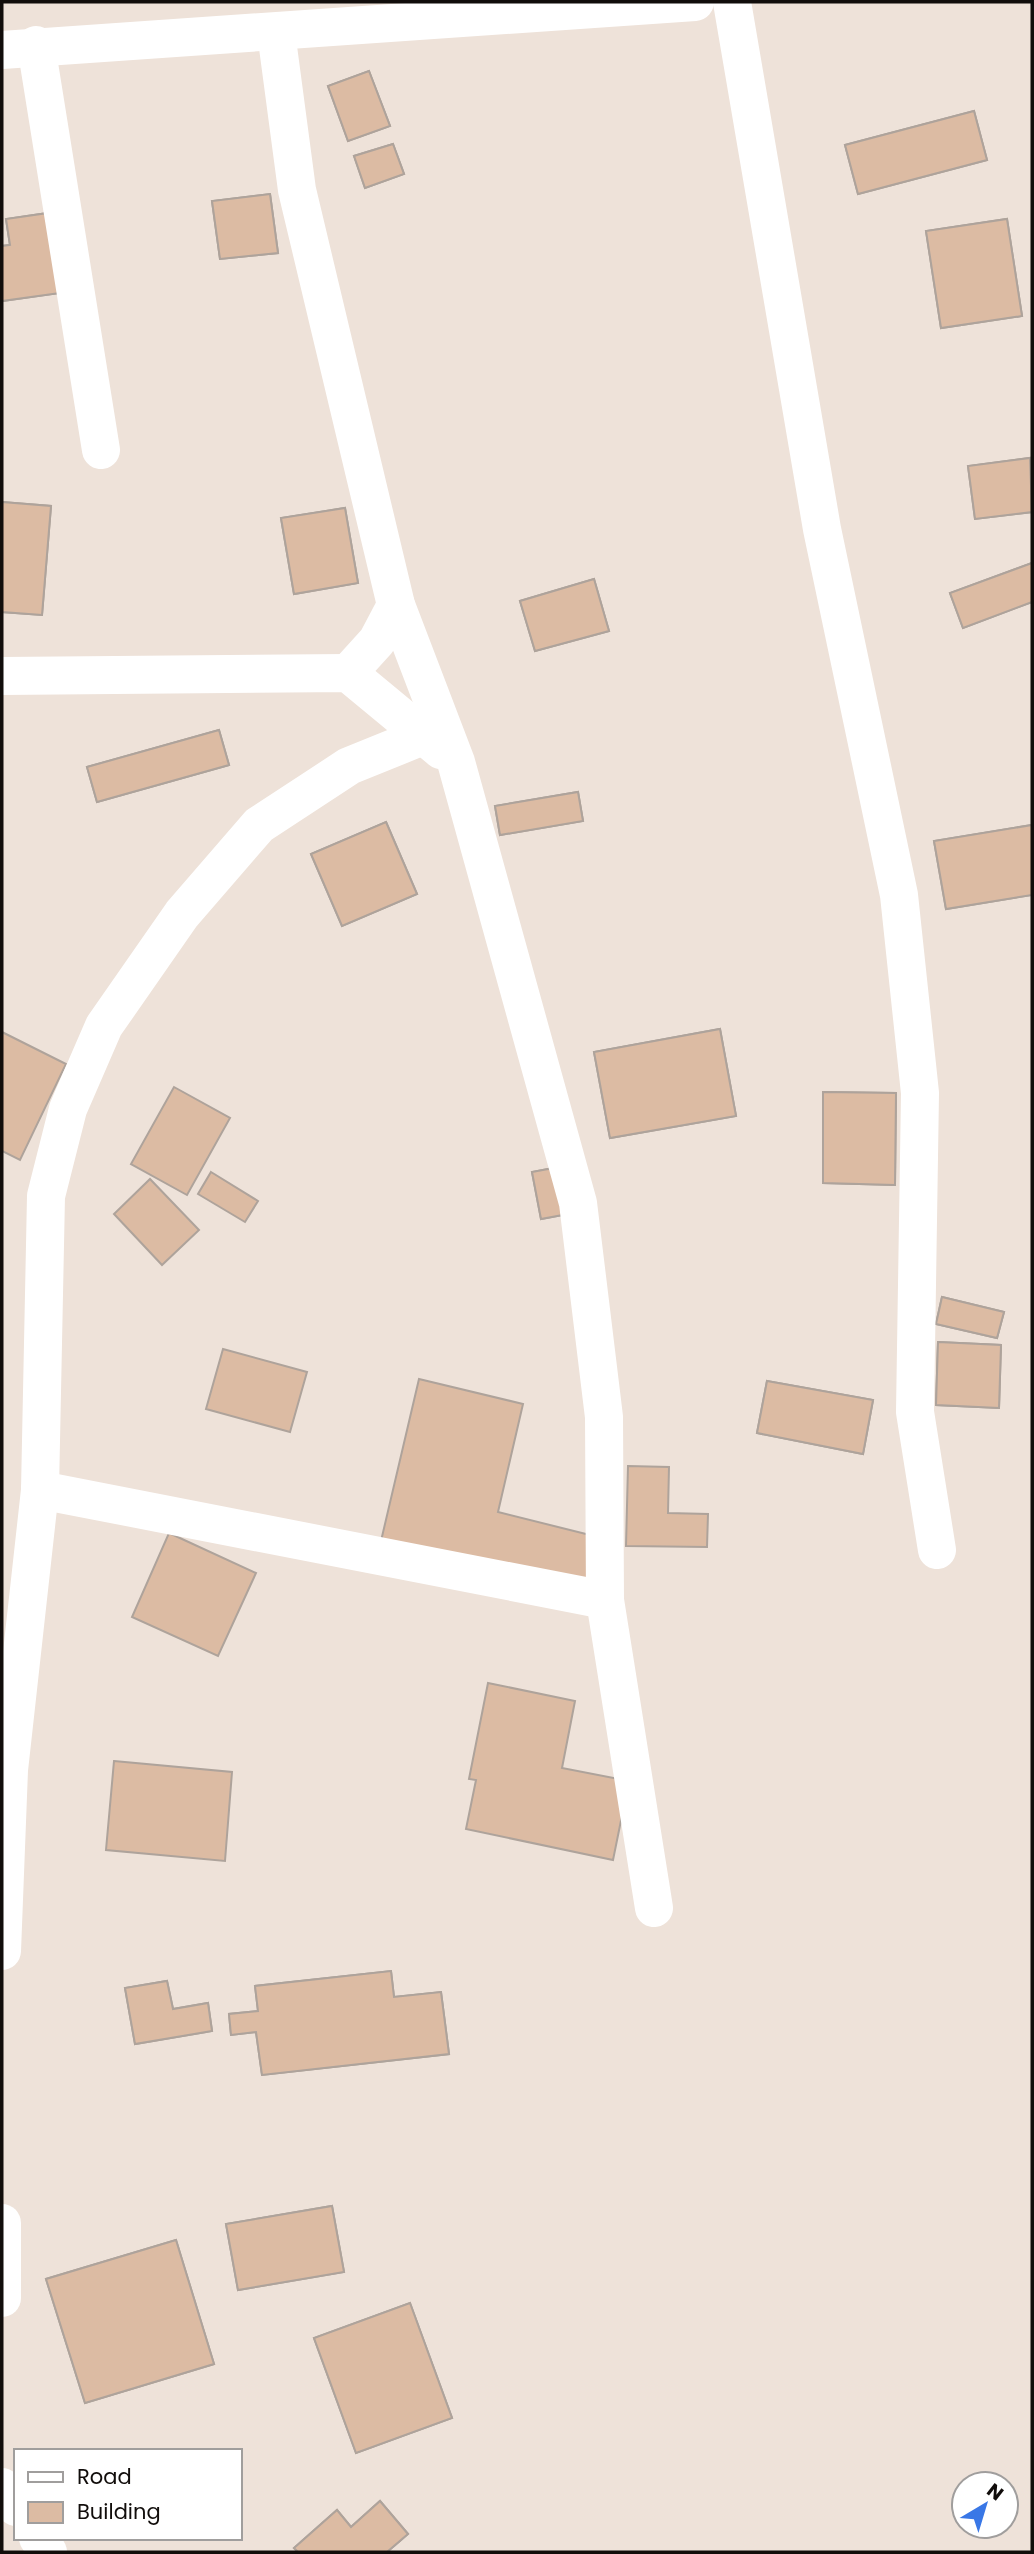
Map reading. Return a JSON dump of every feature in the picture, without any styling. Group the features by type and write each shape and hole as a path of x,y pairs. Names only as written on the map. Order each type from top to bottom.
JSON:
{"street":[{"path":"101,450 19,47 276,32 531,7 695,2"},
{"path":"732,2 822,528 899,895 920,1093 915,1412 937,1550"},
{"path":"276,32 297,190 396,605 456,762 578,1203 604,1417 605,1601 654,1908"},
{"path":"348,673 377,641 396,605"},
{"path":"2,676 348,673 456,762"},
{"path":"2,1951 9,1770 40,1490 46,1196 68,1109 104,1026 182,914 259,825 349,766 423,736"},
{"path":"40,1490 605,1601"},
{"path":"2,2223 2,2298"},
{"path":"2,2487 14,2504"}],"building":[{"path":"369,71 390,126 348,141 328,86"},
{"path":"369,71 390,126 348,141 328,86"},
{"path":"974,111 987,160 858,194 845,145"},
{"path":"974,111 987,160 858,194 845,145"},
{"path":"393,144 404,174 365,188 354,156"},
{"path":"393,144 404,174 365,188 354,156"},
{"path":"270,194 278,253 220,259 212,201"},
{"path":"270,194 278,253 220,259 212,201"},
{"path":"48,213 60,293 2,301 2,246 10,245 6,219"},
{"path":"48,213 60,293 2,301 2,246 10,245 6,219"},
{"path":"1007,219 1022,316 941,328 926,231"},
{"path":"1007,219 1022,316 941,328 926,231"},
{"path":"1030,458 1032,512 975,519 968,466"},
{"path":"1030,458 1032,512 975,519 968,466"},
{"path":"2,502 51,506 42,615 2,612"},
{"path":"2,502 51,506 42,615 2,612"},
{"path":"345,508 358,583 294,594 281,518"},
{"path":"345,508 358,583 294,594 281,518"},
{"path":"1032,563 1032,602 963,628 950,593"},
{"path":"1032,563 1032,602 963,628 950,593"},
{"path":"594,579 609,631 535,651 520,601"},
{"path":"594,579 609,631 535,651 520,601"},
{"path":"219,730 229,765 97,802 87,767"},
{"path":"219,730 229,765 97,802 87,767"},
{"path":"578,792 583,821 500,835 495,806"},
{"path":"578,792 583,821 500,835 495,806"},
{"path":"386,822 417,894 342,926 311,854"},
{"path":"386,822 417,894 342,926 311,854"},
{"path":"1032,825 1032,895 946,909 934,841"},
{"path":"1032,825 1032,895 946,909 934,841"},
{"path":"720,1029 736,1116 610,1138 594,1052"},
{"path":"720,1029 736,1116 610,1138 594,1052"},
{"path":"2,1032 66,1064 20,1160 2,1151"},
{"path":"174,1087 230,1118 187,1195 131,1164"},
{"path":"823,1092 896,1093 895,1185 823,1183"},
{"path":"823,1092 896,1093 895,1185 823,1183"},
{"path":"559,1167 568,1214 541,1219 532,1172"},
{"path":"559,1167 568,1214 541,1219 532,1172"},
{"path":"211,1172 258,1201 245,1222 198,1194"},
{"path":"150,1179 199,1230 162,1265 114,1214"},
{"path":"942,1297 1004,1312 997,1338 936,1324"},
{"path":"942,1297 1004,1312 997,1338 936,1324"},
{"path":"938,1342 1001,1345 999,1408 936,1405"},
{"path":"938,1342 1001,1345 999,1408 936,1405"},
{"path":"223,1349 307,1372 290,1432 206,1409"},
{"path":"419,1379 523,1404 498,1512 598,1537 586,1590 381,1541"},
{"path":"767,1381 873,1400 863,1454 757,1433"},
{"path":"767,1381 873,1400 863,1454 757,1433"},
{"path":"628,1466 669,1467 668,1513 708,1514 707,1547 626,1546"},
{"path":"169,1533 256,1573 218,1656 132,1617"},
{"path":"488,1683 575,1701 562,1768 629,1781 613,1860 466,1829 476,1780 469,1779"},
{"path":"114,1761 232,1772 225,1861 106,1850"},
{"path":"391,1971 394,1997 441,1992 449,2054 262,2075 256,2032 231,2035 229,2014 258,2011 255,1986"},
{"path":"391,1971 394,1997 441,1992 449,2054 262,2075 256,2032 231,2035 229,2014 258,2011 255,1986"},
{"path":"167,1981 173,2009 208,2003 212,2031 135,2044 125,1988"},
{"path":"167,1981 173,2009 208,2003 212,2031 135,2044 125,1988"},
{"path":"332,2206 344,2272 238,2290 226,2224"},
{"path":"332,2206 344,2272 238,2290 226,2224"},
{"path":"176,2240 214,2364 85,2403 46,2279"},
{"path":"176,2240 214,2364 85,2403 46,2279"},
{"path":"410,2303 452,2418 356,2453 314,2338"},
{"path":"410,2303 452,2418 356,2453 314,2338"},
{"path":"380,2501 408,2534 387,2552 298,2552 294,2548 337,2510 351,2527"},
{"path":"380,2501 408,2534 387,2552 298,2552 294,2548 337,2510 351,2527"}]}
